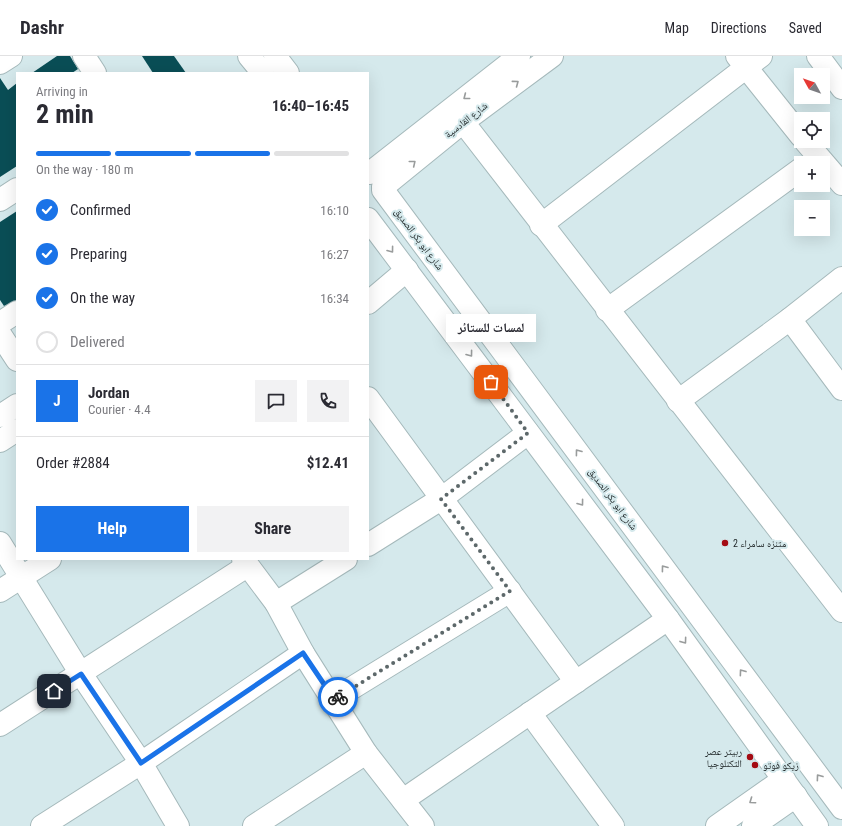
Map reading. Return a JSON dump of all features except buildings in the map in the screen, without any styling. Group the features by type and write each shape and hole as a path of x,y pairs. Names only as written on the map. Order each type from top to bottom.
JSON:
{"street":[{"path":"0,63 11,56"},
{"path":"249,56 262,72"},
{"path":"275,56 287,72"},
{"name":"شارع القادسية","path":"376,181 519,56"},
{"name":"شارع القادسية","path":"376,181 463,122 552,56"},
{"path":"818,56 842,88"},
{"path":"541,225 748,60 794,126"},
{"path":"463,122 541,225 842,611"},
{"path":"607,310 794,168"},
{"path":"830,174 842,184"},
{"path":"369,209 378,204 381,199 376,181"},
{"name":"شارع ابو بكر الصديق","path":"376,181 842,808"},
{"path":"0,200 16,190"},
{"path":"369,220 668,619 817,826"},
{"path":"369,302 407,270"},
{"path":"678,401 790,319 842,278"},
{"path":"0,323 16,313"},
{"path":"790,319 842,389"},
{"path":"0,334 16,358"},
{"path":"369,403 510,591 576,682"},
{"path":"0,416 16,406"},
{"path":"0,441 16,431"},
{"path":"369,544 441,499 528,433"},
{"path":"0,543 81,674 141,763 178,826"},
{"path":"0,591 48,560"},
{"path":"276,603 344,560"},
{"path":"0,725 81,674 245,562 276,603 303,653 334,699 366,753 423,826"},
{"path":"334,699 510,591"},
{"path":"403,800 668,619"},
{"path":"42,826 141,763 303,653"},
{"path":"530,713 613,826"},
{"path":"254,826 284,818 366,753"},
{"path":"717,826 790,787"},
{"path":"753,826 790,787"}],"way so far":[{"path":"338,697 510,591 441,499 528,433 491,382"}],"place":[{"name":"لمسات للستائر","path":"491,382"},
{"name":"متنزه سامراء 2","path":"725,543"},
{"name":"ربيتر عصر التكنلوجيا","path":"750,757"},
{"name":"زيكو فوتو","path":"755,765"}],"route":[{"path":"54,691 81,674 141,763 303,653 334,699 338,697"}]}
